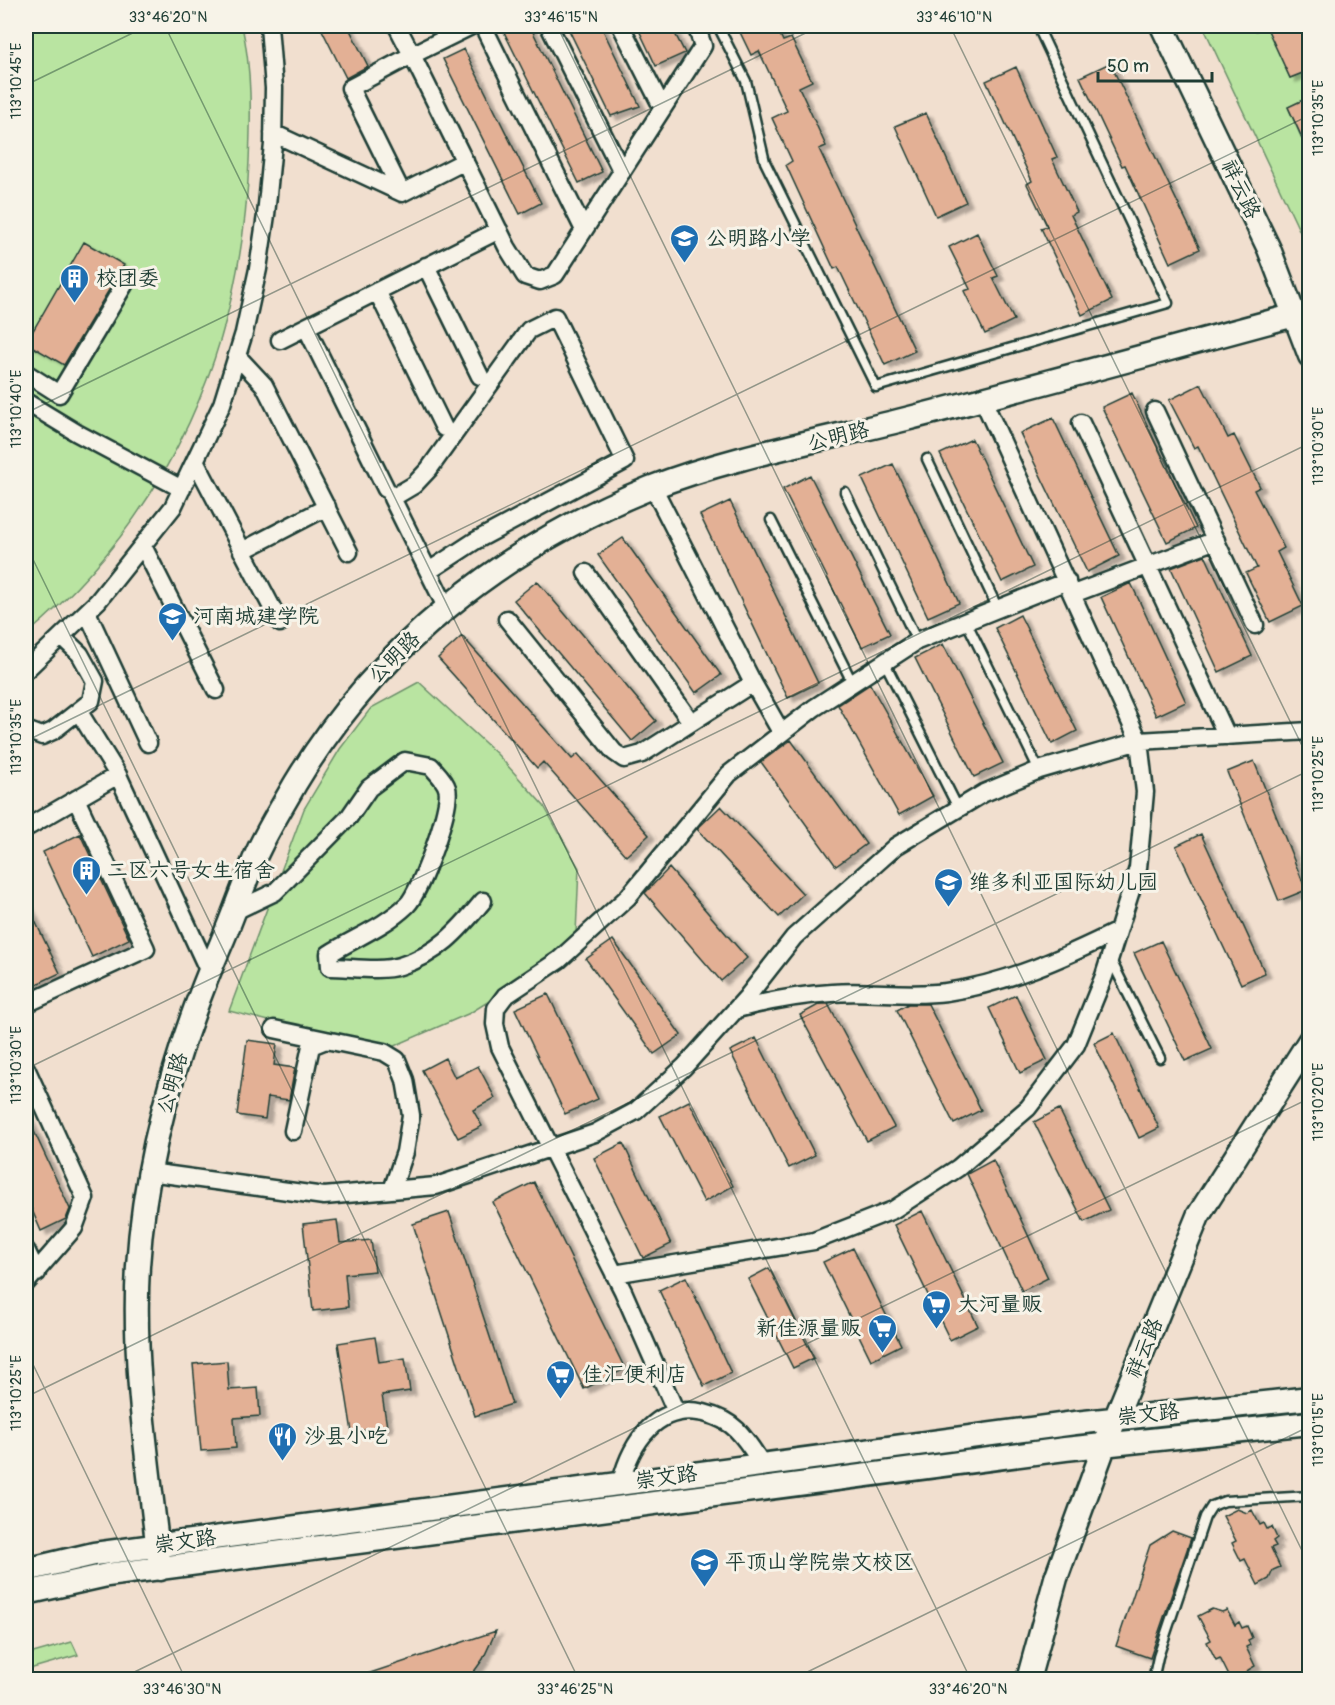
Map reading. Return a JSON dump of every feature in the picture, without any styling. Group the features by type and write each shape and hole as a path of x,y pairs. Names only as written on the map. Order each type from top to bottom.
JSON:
{"main road":[{"name":"祥云路","path":"1162,26 1269,249 1310,356"},
{"name":"公明路","path":"160,1569 136,1319 138,1262 149,1172 169,1085 209,972 258,852 274,821 332,729 368,682 410,638 446,607 499,568 546,539 653,487 715,467 983,400 1295,315"},
{"name":"祥云路","path":"1028,1680 1056,1578 1105,1444 1198,1216 1308,1046"},
{"name":"崇文路","path":"26,1570 94,1554 621,1482 1116,1418 1310,1398"},
{"name":"崇文路","path":"26,1593 107,1575 1105,1444 1310,1423"}],"street":[{"path":"28,664 62,637 87,612 173,507 222,404 237,356 258,269 273,133 274,88 269,26"},
{"path":"397,26 499,230 525,276 540,281 555,275 703,46 696,26"},
{"path":"402,193 350,88 471,26"},
{"path":"483,26 584,230"},
{"path":"549,26 622,172"},
{"path":"621,26 662,107"},
{"path":"273,133 402,193"},
{"path":"402,193 465,161"},
{"path":"280,340 499,230"},
{"path":"426,266 480,376"},
{"path":"26,373 59,394 127,280"},
{"path":"377,291 444,428"},
{"path":"429,571 475,541 625,461 555,317 529,330 429,469 414,484 392,498 446,607"},
{"path":"306,327 386,489"},
{"path":"237,356 264,385 349,552"},
{"path":"614,1274 814,1241 893,1210 958,1168 1029,1108 1076,1045 1110,958 1138,868 1145,792 1139,741 983,400"},
{"path":"26,402 77,433 182,489"},
{"path":"1155,411 1256,625"},
{"path":"1081,423 1227,736"},
{"path":"196,462 280,623"},
{"path":"653,487 753,683 781,732"},
{"path":"242,551 327,507"},
{"path":"676,1412 614,1274 500,1047 495,1024 496,1008 505,996 559,960 628,897 729,774 781,732 884,661 917,641 998,609 1147,566 1216,540"},
{"path":"143,546 216,690"},
{"path":"586,573 691,723"},
{"path":"87,612 148,743"},
{"path":"507,619 614,752 624,759 642,754 753,683"},
{"path":"26,730 42,736 53,731 91,701 95,681 80,654 62,637"},
{"path":"79,712 118,775 209,972"},
{"path":"149,1172 324,1196 436,1186 595,1133 636,1111 684,1067 737,1009 794,937 896,846 984,793 1039,770 1139,741 1310,731"},
{"path":"235,911 275,892 349,817 369,788 405,760 431,766 447,788 448,806 435,845 410,903 381,927 329,954 330,967 399,967 435,951 453,936 483,902"},
{"path":"26,828 118,775"},
{"path":"26,1004 146,949 76,800"},
{"path":"737,1009 775,1000 833,993 944,992 986,984 1047,965 1118,931"},
{"path":"274,1029 384,1052 397,1060 405,1080 411,1115 405,1152 392,1190"},
{"path":"293,1131 311,1046 326,1040"},
{"path":"26,1068 85,1198 74,1228 31,1278"},
{"path":"26,1250 31,1278"},
{"path":"621,1482 627,1459 646,1430 658,1420 676,1412 692,1410 726,1421 748,1442 762,1464"}],"lane":[{"path":"718,26 746,81 765,162 876,387 1168,303 1038,27 1042,26"},
{"path":"927,459 998,609"},
{"path":"845,492 917,641"},
{"path":"771,520 852,682"},
{"path":"966,621 1039,770"},
{"path":"884,661 958,808"},
{"path":"1110,958 1160,1058"},
{"path":"1154,1680 1158,1657 1205,1517 1212,1506 1225,1501 1310,1496"}],"green space":[{"path":"26,26 242,26 248,59 250,110 249,161 243,230 232,297 214,361 189,422 158,481 121,536 77,587 26,635"},
{"path":"1203,26 1253,26 1256,31 1267,26 1290,78 1309,70 1309,92 1303,96 1305,99 1288,107 1309,155 1309,251"},
{"path":"419,682 497,754 544,806 579,868 576,933 526,978 470,1013 385,1050 229,1011 304,809 340,749 371,708"},
{"path":"72,1642 78,1655 26,1670 26,1655"}],"building":[{"path":"320,26 348,26 368,66 346,78"},
{"path":"501,26 530,26 602,172 579,183"},
{"path":"567,26 601,26 640,106 611,116"},
{"path":"637,26 671,26 685,53 656,66"},
{"path":"737,26 776,26 783,41 791,38 812,81 799,87 826,146 819,149 915,351 885,365 838,267 834,269 786,165 792,161 772,118 787,111 759,51 751,55"},
{"path":"1266,26 1310,26 1310,70 1290,78"},
{"path":"464,49 541,203 520,214 443,59"},
{"path":"1110,63 1200,249 1170,263 1125,165 1122,166 1080,77"},
{"path":"1016,67 1057,157 1052,159 1077,212 1071,215 1112,300 1082,315 1041,228 1047,226 1027,184 1032,181 986,81"},
{"path":"1305,99 1310,110 1310,155 1288,107"},
{"path":"926,113 966,202 936,216 895,126"},
{"path":"977,233 998,276 993,278 1014,320 985,334 964,291 970,289 949,247"},
{"name":"校团委","path":"84,242 124,265 64,365 26,343"},
{"path":"1201,384 1228,438 1234,435 1260,487 1254,490 1284,548 1277,552 1303,606 1270,622 1246,573 1257,568 1198,446 1194,448 1169,400"},
{"path":"1132,393 1196,528 1167,542 1102,407"},
{"path":"1053,418 1119,556 1087,572 1020,433"},
{"path":"972,439 1033,567 1002,582 940,454"},
{"path":"893,464 959,603 928,617 862,478"},
{"path":"810,475 890,634 862,647 783,489"},
{"path":"730,501 818,683 788,698 700,515"},
{"path":"623,538 721,675 696,693 598,555"},
{"path":"1205,555 1252,656 1219,672 1171,568"},
{"path":"537,581 656,721 632,741 514,600"},
{"path":"1131,583 1186,702 1156,716 1101,597"},
{"path":"1020,615 1077,731 1052,744 995,628"},
{"path":"462,636 572,759 578,754 649,835 626,856 543,762 537,768 438,658"},
{"path":"943,644 1003,763 974,777 915,658"},
{"path":"870,684 933,796 899,815 838,705"},
{"path":"791,740 866,844 836,866 761,762"},
{"path":"1254,761 1306,890 1279,901 1227,772"},
{"path":"721,806 803,894 779,917 697,829"},
{"name":"二区六号女生宿舍","path":"80,834 129,939 92,957 43,852"},
{"path":"1201,834 1265,973 1241,984 1176,846"},
{"path":"669,868 747,958 721,981 645,893"},
{"path":"26,902 60,973 26,989"},
{"path":"613,940 681,1035 654,1054 586,959"},
{"path":"1161,941 1212,1049 1185,1061 1134,953"},
{"path":"548,994 598,1099 565,1114 515,1009"},
{"path":"1016,995 1047,1060 1020,1073 989,1008"},
{"path":"820,1004 828,1004 894,1127 867,1141 800,1015"},
{"path":"908,1004 928,1004 981,1110 954,1124 897,1010"},
{"path":"1114,1033 1159,1128 1139,1138 1094,1043"},
{"path":"756,1038 815,1155 789,1168 730,1051"},
{"path":"247,1040 277,1044 274,1065 295,1068 289,1100 268,1097 265,1119 237,1115"},
{"path":"445,1058 455,1078 478,1066 495,1098 473,1110 482,1126 458,1138 422,1070"},
{"path":"689,1101 733,1186 704,1202 660,1116"},
{"path":"1059,1109 1109,1210 1084,1222 1034,1122"},
{"path":"26,1114 70,1209 66,1219 41,1231 26,1196"},
{"path":"623,1143 671,1244 643,1258 594,1158"},
{"path":"993,1160 1048,1278 1022,1291 967,1174"},
{"path":"534,1182 625,1369 584,1389 493,1202"},
{"path":"922,1211 978,1326 950,1340 894,1225"},
{"path":"449,1212 512,1404 475,1416 413,1224"},
{"path":"337,1220 340,1243 371,1240 375,1271 345,1274 348,1307 313,1311 303,1224"},
{"path":"853,1248 901,1345 871,1360 823,1262"},
{"path":"769,1268 814,1358 793,1368 748,1279"},
{"path":"686,1277 731,1373 704,1386 659,1290"},
{"path":"375,1337 379,1362 405,1358 410,1391 382,1395 387,1427 352,1432 338,1343"},
{"path":"227,1361 229,1390 258,1388 260,1416 234,1418 236,1448 201,1451 193,1364"},
{"path":"1237,1509 1247,1513 1252,1510 1260,1525 1264,1523 1267,1529 1272,1527 1277,1538 1273,1541 1276,1546 1271,1548 1280,1567 1273,1570 1269,1579 1258,1585 1245,1559 1241,1561 1232,1543 1236,1541 1223,1516"},
{"path":"1172,1531 1191,1538 1150,1658 1116,1646 1150,1545"},
{"path":"1212,1609 1222,1612 1227,1610 1235,1625 1239,1622 1242,1628 1247,1626 1252,1638 1248,1640 1250,1645 1246,1647 1255,1666 1248,1670 1244,1680 1231,1680 1220,1658 1216,1660 1207,1642 1211,1640 1198,1616"},
{"path":"496,1631 483,1659 468,1680 358,1680 358,1677"}],"place":[{"name":"公明路小学","path":"685,264"},
{"name":"校团委","path":"75,304"},
{"name":"河南城建学院","path":"172,642"},
{"name":"二区六号女生宿舍","path":"86,896"},
{"name":"维多利亚国际幼儿园","path":"948,908"},
{"name":"大河量贩","path":"937,1330"},
{"name":"新佳源量贩","path":"882,1354"},
{"name":"佳汇便利店","path":"561,1400"},
{"name":"沙县小吃","path":"283,1462"},
{"name":"平顶山学院崇文校区","path":"704,1588"}]}
